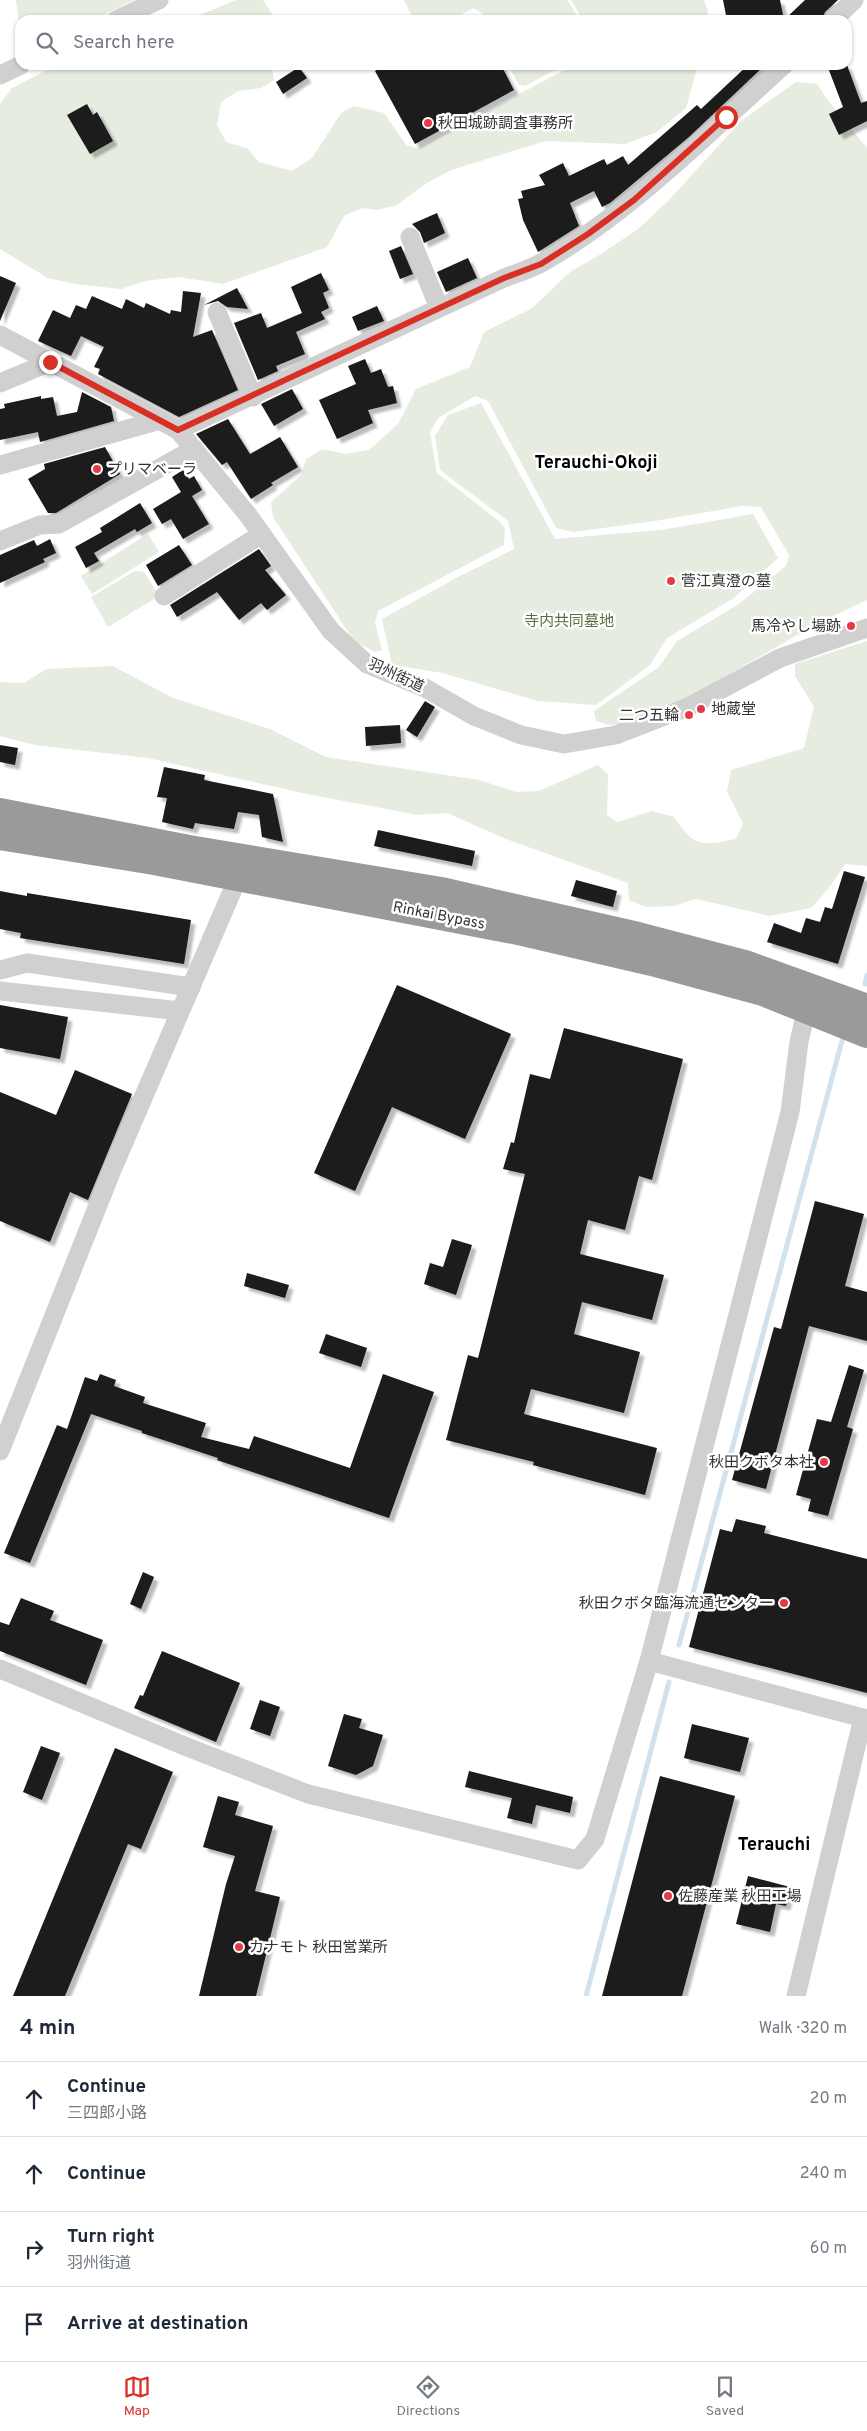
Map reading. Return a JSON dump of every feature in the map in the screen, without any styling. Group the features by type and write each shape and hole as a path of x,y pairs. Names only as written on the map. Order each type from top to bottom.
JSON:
{"highway":[{"name":"Rinkai Bypass","path":"0,812 189,850 242,868"},
{"name":"Rinkai Bypass","path":"0,836 154,861 242,868 442,891 638,936 744,964 809,997 867,1034"},
{"name":"Rinkai Bypass","path":"809,997 867,1008"}],"street":[{"path":"127,15 159,0"},
{"path":"838,15 854,0"},
{"path":"0,75 15,68"},
{"path":"178,430 253,397 504,278 541,264 588,234 634,200 778,70"},
{"path":"410,237 439,308"},
{"path":"217,312 253,397"},
{"name":"羽州街道","path":"0,334 178,430 262,534 331,631 367,664 425,688 474,716 521,735 564,744 616,735 644,726 704,700 780,658 839,636 867,628"},
{"path":"0,383 50,362"},
{"path":"0,465 160,420"},
{"path":"0,541 40,525 59,524 194,449"},
{"path":"164,596 262,534"},
{"path":"0,1451 112,1170 242,868"},
{"path":"0,970 27,963 191,987"},
{"path":"0,991 180,1011"},
{"path":"0,1668 187,1747 308,1794 578,1860 595,1839 649,1661 790,1112 799,1042 809,997"},
{"path":"649,1661 865,1719 796,1996"}],"green space":[{"path":"16,0 134,0 103,15 18,15"},
{"path":"236,0 263,0 273,15 200,15"},
{"path":"404,0 567,0 577,15 483,15 473,8 461,15 412,15"},
{"path":"571,0 704,0 708,11 708,15 580,15"},
{"path":"49,70 272,70 274,80 261,88 238,91 221,102 217,125 226,142 247,148 259,162 292,171 312,158 342,112 354,106 384,113 406,145 418,148 565,70 697,70 686,108 657,132 625,144 546,141 451,170 425,184 397,205 377,210 362,208 344,216 327,247 223,284 179,277 145,281 121,289 75,284 48,278 0,249 0,104 12,88"},
{"path":"511,70 555,70 525,86 519,85"},
{"path":"796,82 817,84 867,148 867,600 813,626 712,684 637,722 609,725 596,721 594,711 659,667 677,641 739,604 786,566 789,555 761,507 742,506 655,521 573,532 556,528 488,401 475,396 438,418 430,433 437,473 500,522 505,528 504,545 378,611 375,623 382,650 375,652 354,641 273,517 271,502 301,475 306,459 322,449 346,454 369,450 398,424 416,389 470,367 484,332 531,309 570,272 638,229 669,200 741,121"},
{"name":"寺内共同墓地","path":"481,403 555,539 661,530 753,514 778,558 734,598 667,638 650,665 596,705 538,701 442,673 392,665 382,619 514,549 508,521 440,470 435,436 448,415"},
{"path":"148,534 159,552 92,594 81,576"},
{"path":"135,571 144,572 159,596 108,627 91,597"},
{"path":"867,641 867,866 845,864 829,888 811,908 770,916 696,899 674,906 646,907 629,900 628,883 506,839 447,813 418,815 307,794 148,758 35,745 0,736 0,682 24,683 46,669 113,666 173,698 270,729 326,757 479,780 516,792 539,791 598,765 608,774 607,815 617,822 652,811 674,817 694,840 715,843 736,839 743,823 727,792 731,770 804,748 814,707 795,676 795,664"}],"building":[{"path":"723,0 780,0 783,15 726,15"},
{"path":"805,0 838,0 824,15 789,15"},
{"path":"294,70 301,70 307,78 283,94 276,82"},
{"name":"秋田城跡調査事務所","path":"504,70 514,90 415,144 375,71"},
{"path":"743,70 760,70 689,137 610,203 602,207 594,191 570,203 579,226 538,252 523,220 518,199 523,198 521,191 545,185 539,175 563,163 569,176 604,159 607,165 623,156 628,165 697,105 701,109"},
{"path":"829,70 849,70 861,103 867,101 867,121 839,135 829,114 843,107"},
{"path":"87,104 93,115 97,112 113,141 90,154 67,115"},
{"path":"437,213 445,233 424,243 420,232 412,224"},
{"path":"401,246 413,274 400,279 389,251"},
{"path":"468,258 477,278 446,292 437,272"},
{"path":"321,273 329,290 323,293 329,308 321,312 325,319 296,332 305,354 276,366 278,371 258,380 234,323 261,313 267,328 302,313 291,287"},
{"path":"0,276 16,283 0,321"},
{"path":"237,288 248,309 227,307 218,301 204,305"},
{"path":"183,291 201,293 193,337 212,330 238,390 179,417 98,374 100,369 94,367 104,347 81,336 71,356 38,341 53,310 70,318 76,305 86,309 92,296 122,309 126,299 144,308 146,303 170,314 171,310 181,312"},
{"path":"377,306 384,321 358,331 352,317"},
{"path":"365,359 371,373 381,369 388,387 393,386 397,403 368,410 373,423 337,439 319,400 356,384 348,366"},
{"path":"292,389 303,409 274,426 261,404"},
{"path":"82,392 111,407 114,421 40,442 38,432 0,440 0,409 5,408 4,404 41,396 41,399 53,397 57,416 77,412"},
{"path":"228,419 250,454 280,437 298,467 271,483 273,485 251,499 227,462 222,465 196,434"},
{"path":"105,447 120,474 56,513 48,513 28,479 45,469 44,464"},
{"path":"183,470 189,479 194,476 202,490 192,496 209,524 183,539 171,519 162,524 153,509 181,492 172,477"},
{"path":"140,503 152,523 137,532 135,529 94,553 99,561 86,568 75,547 102,532 100,528"},
{"path":"50,539 56,553 43,559 45,562 0,583 0,555 34,540 37,546"},
{"path":"179,545 192,565 158,586 146,565"},
{"path":"259,549 271,566 265,570 286,595 267,610 261,603 239,620 217,592 177,617 170,605"},
{"path":"425,701 435,707 417,737 406,730"},
{"path":"400,725 401,743 366,746 365,727"},
{"path":"0,745 18,748 15,765 0,762"},
{"path":"164,767 205,775 204,780 273,794 283,842 262,837 259,815 238,812 234,829 195,823 193,829 162,822 167,798 157,797"},
{"path":"378,830 475,851 472,866 374,846"},
{"path":"844,871 865,877 838,964 767,942 774,923 801,933 806,918 820,922 825,907 832,909"},
{"path":"576,880 617,891 613,907 571,896"},
{"path":"0,891 27,896 27,893 191,920 184,964 20,938 21,933 0,929"},
{"path":"397,985 511,1034 465,1139 392,1107 355,1191 314,1173"},
{"path":"0,1005 68,1017 60,1059 0,1048"},
{"path":"564,1028 683,1059 652,1180 639,1176 625,1230 588,1220 580,1254 664,1275 652,1320 582,1302 574,1334 640,1352 624,1413 531,1389 524,1414 657,1448 645,1495 533,1465 534,1462 446,1440 468,1355 478,1358 525,1174 503,1169 511,1142 514,1143 530,1074 550,1079"},
{"path":"75,1070 132,1094 88,1200 70,1192 50,1242 0,1221 0,1092 56,1115"},
{"path":"815,1201 864,1214 845,1286 867,1292 867,1341 809,1326 766,1489 732,1480 774,1327 781,1329"},
{"path":"452,1239 472,1245 456,1295 424,1284 430,1263 443,1267"},
{"path":"247,1273 289,1285 285,1298 244,1286"},
{"path":"326,1334 367,1348 361,1367 319,1353"},
{"name":"秋田クボタ本社","path":"849,1365 864,1370 847,1427 853,1429 828,1516 808,1511 811,1499 796,1495 817,1419 831,1422"},
{"path":"100,1374 116,1380 114,1386 145,1397 143,1403 206,1423 201,1437 249,1449 254,1436 350,1468 383,1374 434,1392 389,1518 217,1460 218,1458 91,1414 30,1563 4,1553 57,1425 67,1429 85,1377 97,1381"},
{"name":"秋田クボタ臨海流通センター","path":"736,1519 766,1526 764,1533 867,1559 867,1693 689,1647 720,1529 732,1532"},
{"path":"143,1572 154,1577 141,1609 130,1604"},
{"path":"21,1598 54,1611 50,1620 103,1640 86,1685 0,1651 0,1622 9,1625"},
{"path":"162,1651 240,1683 216,1742 134,1708 140,1695 143,1696"},
{"path":"260,1700 280,1707 270,1736 250,1729"},
{"path":"344,1714 362,1719 359,1728 383,1735 373,1766 356,1775 328,1766"},
{"path":"692,1724 749,1738 740,1772 684,1758"},
{"path":"41,1746 60,1753 42,1800 23,1792"},
{"path":"115,1748 173,1772 141,1849 128,1844 65,1996 13,1996"},
{"path":"469,1771 573,1797 570,1813 536,1805 532,1824 507,1818 512,1798 465,1787"},
{"name":"佐藤産業 秋田工場","path":"660,1776 735,1796 682,1996 602,1996"},
{"name":"カナモト 秋田営業所","path":"218,1796 239,1802 235,1815 273,1826 255,1891 280,1897 256,1996 199,1996 226,1884 235,1856 203,1847"},
{"path":"748,1876 790,1887 786,1906 776,1904 770,1932 736,1924"}],"waterway":[{"path":"865,984 867,975"},
{"path":"679,1645 842,1041"},
{"path":"586,1996 669,1682"}],"place":[{"name":"秋田城跡調査事務所","path":"428,123"},
{"name":"プリマベーラ","path":"97,469"},
{"name":"菅江真澄の墓","path":"671,581"},
{"name":"馬冷やし場跡","path":"851,626"},
{"name":"地蔵堂","path":"701,709"},
{"name":"二つ五輪","path":"689,715"},
{"name":"秋田クボタ本社","path":"824,1462"},
{"name":"秋田クボタ臨海流通センター","path":"784,1603"},
{"name":"佐藤産業 秋田工場","path":"668,1896"},
{"name":"カナモト 秋田営業所","path":"239,1947"}],"district":[{"name":"Terauchi-Okoji","path":"596,462"},
{"name":"Terauchi","path":"774,1844"}],"route":[{"path":"50,362 178,430 253,397 504,278 541,264 588,234 634,200 726,117"}]}
